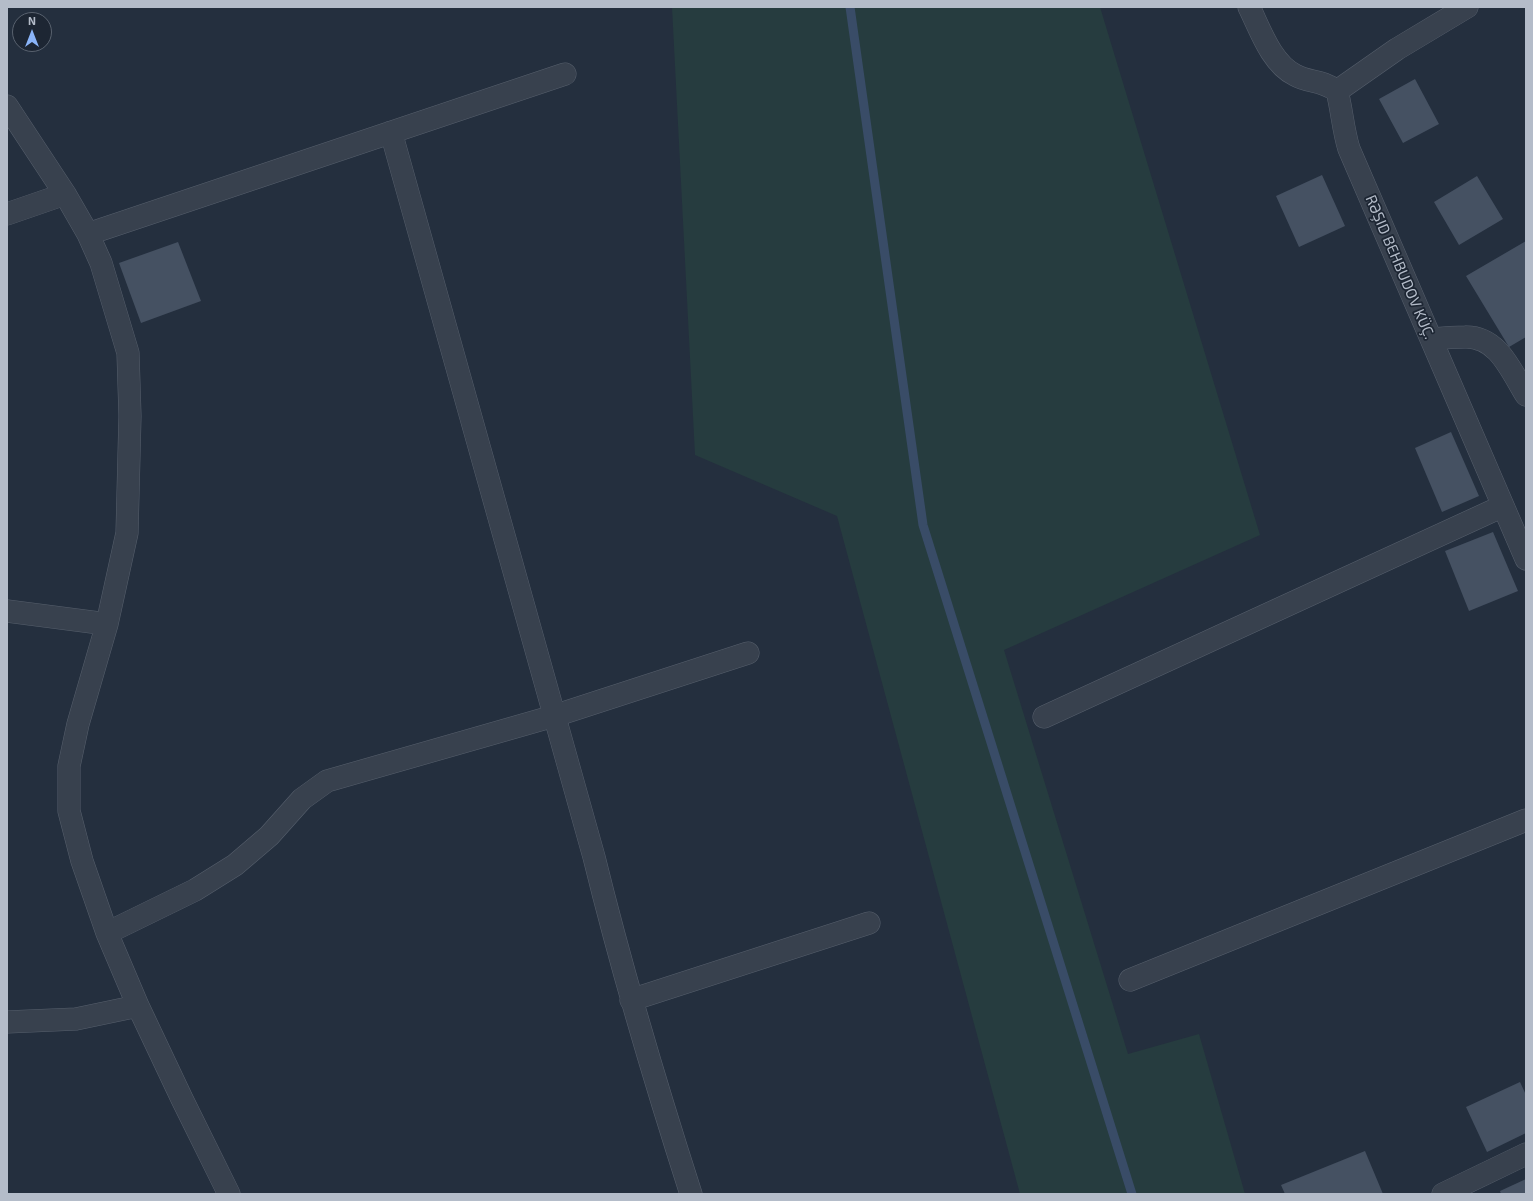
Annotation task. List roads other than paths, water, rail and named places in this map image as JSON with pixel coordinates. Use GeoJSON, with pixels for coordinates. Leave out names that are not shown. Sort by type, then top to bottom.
{"type":"FeatureCollection","features":[{"type":"Feature","properties":{"kind":"street"},"geometry":{"type":"LineString","coordinates":[[1249,7],[1267,43],[1281,64],[1295,75],[1327,83],[1338,91],[1397,49],[1467,7]]}},
{"type":"Feature","properties":{"kind":"street"},"geometry":{"type":"LineString","coordinates":[[88,234],[565,74]]}},
{"type":"Feature","properties":{"kind":"street","name":"RƏŞID BEHBUDOV KÜÇ."},"geometry":{"type":"LineString","coordinates":[[1338,91],[1348,149],[1526,559]]}},
{"type":"Feature","properties":{"kind":"street"},"geometry":{"type":"LineString","coordinates":[[7,106],[65,194],[88,234],[101,263],[128,352],[130,416],[127,533],[107,624],[78,724],[69,766],[69,811],[82,861],[107,933],[138,1006],[182,1099],[230,1194]]}},
{"type":"Feature","properties":{"kind":"street"},"geometry":{"type":"LineString","coordinates":[[391,132],[554,716],[631,1000],[651,1069],[691,1194]]}},
{"type":"Feature","properties":{"kind":"street"},"geometry":{"type":"LineString","coordinates":[[7,214],[65,194]]}},
{"type":"Feature","properties":{"kind":"street"},"geometry":{"type":"LineString","coordinates":[[1431,339],[1466,336],[1486,340],[1499,351],[1526,395]]}},
{"type":"Feature","properties":{"kind":"street"},"geometry":{"type":"LineString","coordinates":[[1044,717],[1503,506]]}},
{"type":"Feature","properties":{"kind":"street"},"geometry":{"type":"LineString","coordinates":[[7,612],[107,624]]}},
{"type":"Feature","properties":{"kind":"street"},"geometry":{"type":"LineString","coordinates":[[107,933],[195,890],[234,865],[269,836],[302,799],[328,781],[554,716],[748,653]]}},
{"type":"Feature","properties":{"kind":"street"},"geometry":{"type":"LineString","coordinates":[[1130,980],[1526,820]]}},
{"type":"Feature","properties":{"kind":"street"},"geometry":{"type":"LineString","coordinates":[[631,1000],[869,923]]}},
{"type":"Feature","properties":{"kind":"street"},"geometry":{"type":"LineString","coordinates":[[7,1022],[76,1019],[138,1006]]}},
{"type":"Feature","properties":{"kind":"street"},"geometry":{"type":"LineString","coordinates":[[1443,1194],[1526,1154]]}},
{"type":"Feature","properties":{"kind":"waterway"},"geometry":{"type":"LineString","coordinates":[[850,7],[923,525],[1132,1194]]}}]}
